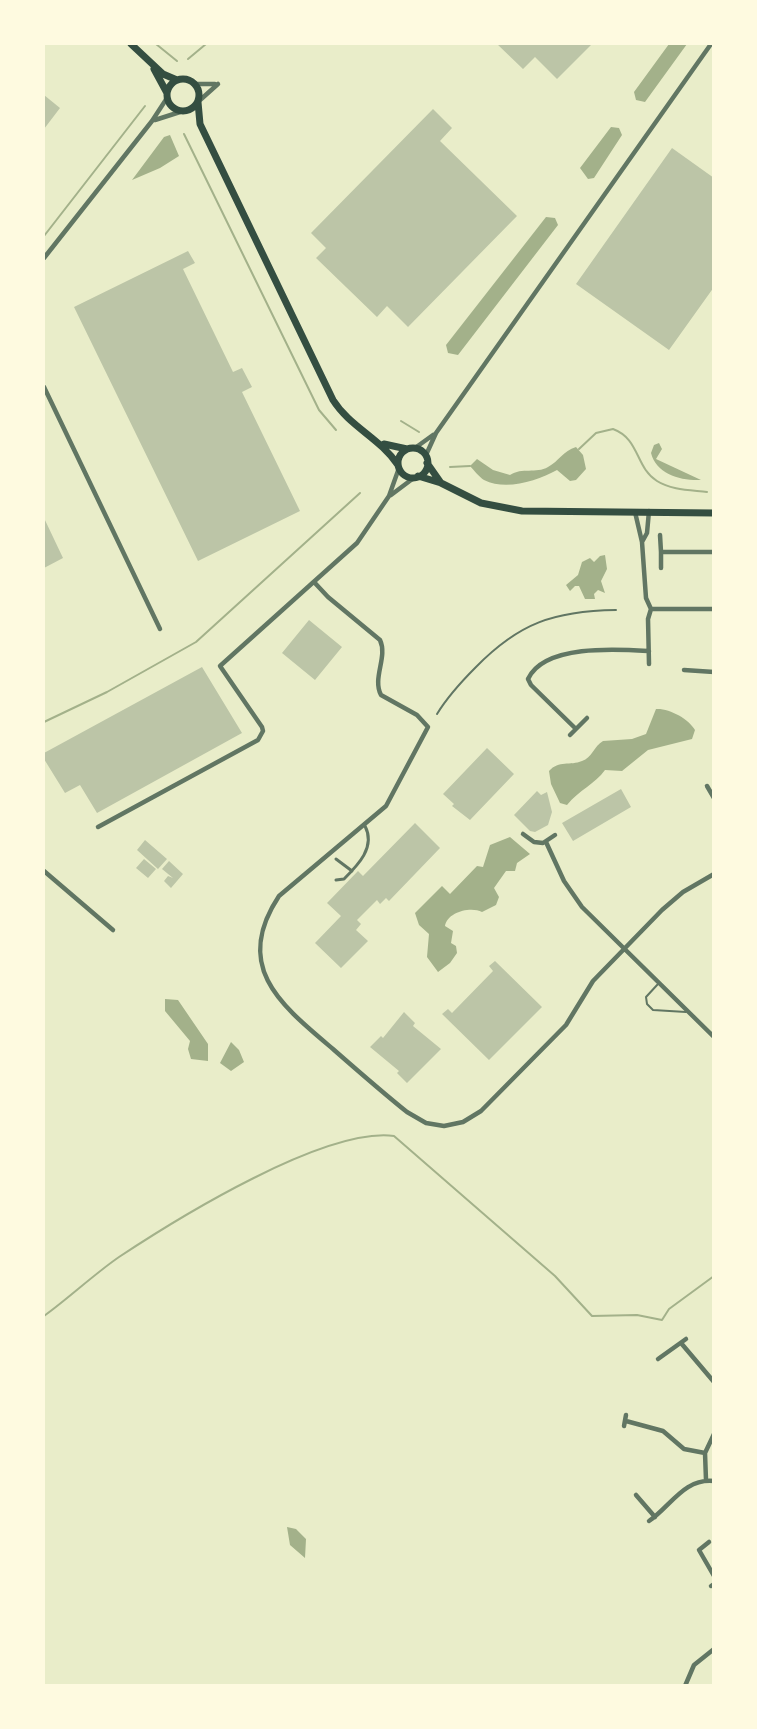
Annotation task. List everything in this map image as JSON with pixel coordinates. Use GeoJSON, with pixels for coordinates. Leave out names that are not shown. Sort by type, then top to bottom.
{"type":"FeatureCollection","features":[{"type":"Feature","properties":{"kind":"main road"},"geometry":{"type":"LineString","coordinates":[[131,44],[163,74],[195,84],[199,91],[200,124],[333,400],[351,423],[382,443],[406,476],[441,483],[481,503],[506,509],[543,512],[714,513]]}},
{"type":"Feature","properties":{"kind":"main road"},"geometry":{"type":"LineString","coordinates":[[151,65],[171,107],[200,124]]}},
{"type":"Feature","properties":{"kind":"main road"},"geometry":{"type":"LineString","coordinates":[[167,95],[170,85],[177,80]]}},
{"type":"Feature","properties":{"kind":"main road"},"geometry":{"type":"LineString","coordinates":[[182,112],[193,109],[198,101]]}},
{"type":"Feature","properties":{"kind":"main road"},"geometry":{"type":"LineString","coordinates":[[382,443],[411,448],[426,455],[428,463],[441,483]]}},
{"type":"Feature","properties":{"kind":"main road"},"geometry":{"type":"LineString","coordinates":[[399,466],[400,455],[411,448]]}},
{"type":"Feature","properties":{"kind":"main road"},"geometry":{"type":"LineString","coordinates":[[417,477],[425,471],[428,463]]}},
{"type":"Feature","properties":{"kind":"street"},"geometry":{"type":"LineString","coordinates":[[426,455],[436,433],[711,44]]}},
{"type":"Feature","properties":{"kind":"street"},"geometry":{"type":"LineString","coordinates":[[195,84],[218,84],[198,101]]}},
{"type":"Feature","properties":{"kind":"street"},"geometry":{"type":"LineString","coordinates":[[44,258],[152,121],[167,95]]}},
{"type":"Feature","properties":{"kind":"street"},"geometry":{"type":"LineString","coordinates":[[152,121],[182,112]]}},
{"type":"Feature","properties":{"kind":"street"},"geometry":{"type":"LineString","coordinates":[[44,387],[160,629]]}},
{"type":"Feature","properties":{"kind":"street"},"geometry":{"type":"LineString","coordinates":[[411,448],[436,433]]}},
{"type":"Feature","properties":{"kind":"street"},"geometry":{"type":"LineString","coordinates":[[98,826],[258,740],[263,731],[262,727],[220,666],[357,543],[390,496],[399,466]]}},
{"type":"Feature","properties":{"kind":"street"},"geometry":{"type":"LineString","coordinates":[[390,496],[417,477]]}},
{"type":"Feature","properties":{"kind":"street"},"geometry":{"type":"LineString","coordinates":[[635,511],[642,542],[646,598],[651,609],[648,619],[649,664]]}},
{"type":"Feature","properties":{"kind":"street"},"geometry":{"type":"LineString","coordinates":[[642,542],[647,533],[649,511]]}},
{"type":"Feature","properties":{"kind":"street"},"geometry":{"type":"LineString","coordinates":[[660,535],[661,568]]}},
{"type":"Feature","properties":{"kind":"street"},"geometry":{"type":"LineString","coordinates":[[661,552],[714,552]]}},
{"type":"Feature","properties":{"kind":"street"},"geometry":{"type":"LineString","coordinates":[[314,582],[328,597],[380,640],[383,650],[379,692],[424,720],[427,731],[390,800],[365,826],[285,889],[269,911],[262,939],[264,970],[272,989],[288,1011],[406,1112],[426,1123],[444,1126],[457,1124],[481,1111],[566,1025],[593,981],[624,949],[672,901],[714,874]]}},
{"type":"Feature","properties":{"kind":"street"},"geometry":{"type":"LineString","coordinates":[[651,609],[714,609]]}},
{"type":"Feature","properties":{"kind":"street"},"geometry":{"type":"LineString","coordinates":[[576,729],[531,685],[528,679],[531,674],[554,659],[579,652],[599,649],[649,651]]}},
{"type":"Feature","properties":{"kind":"street"},"geometry":{"type":"LineString","coordinates":[[684,670],[714,672]]}},
{"type":"Feature","properties":{"kind":"street"},"geometry":{"type":"LineString","coordinates":[[570,735],[587,718]]}},
{"type":"Feature","properties":{"kind":"street"},"geometry":{"type":"LineString","coordinates":[[707,786],[714,798]]}},
{"type":"Feature","properties":{"kind":"street"},"geometry":{"type":"LineString","coordinates":[[336,880],[344,879],[366,852],[368,833],[365,826]]}},
{"type":"Feature","properties":{"kind":"street"},"geometry":{"type":"LineString","coordinates":[[523,834],[534,842],[546,843],[555,835]]}},
{"type":"Feature","properties":{"kind":"street"},"geometry":{"type":"LineString","coordinates":[[546,843],[564,881],[582,907],[714,1037]]}},
{"type":"Feature","properties":{"kind":"street"},"geometry":{"type":"LineString","coordinates":[[336,859],[352,870]]}},
{"type":"Feature","properties":{"kind":"street"},"geometry":{"type":"LineString","coordinates":[[44,871],[113,930]]}},
{"type":"Feature","properties":{"kind":"street"},"geometry":{"type":"LineString","coordinates":[[658,1359],[686,1339]]}},
{"type":"Feature","properties":{"kind":"street"},"geometry":{"type":"LineString","coordinates":[[681,1343],[714,1382]]}},
{"type":"Feature","properties":{"kind":"street"},"geometry":{"type":"LineString","coordinates":[[625,1420],[663,1431],[684,1449],[705,1453]]}},
{"type":"Feature","properties":{"kind":"street"},"geometry":{"type":"LineString","coordinates":[[706,1480],[705,1453],[714,1434]]}},
{"type":"Feature","properties":{"kind":"street"},"geometry":{"type":"LineString","coordinates":[[649,1521],[683,1489],[706,1480],[714,1481]]}},
{"type":"Feature","properties":{"kind":"street"},"geometry":{"type":"LineString","coordinates":[[636,1496],[655,1516]]}},
{"type":"Feature","properties":{"kind":"street"},"geometry":{"type":"LineString","coordinates":[[709,1542],[699,1550],[714,1576]]}},
{"type":"Feature","properties":{"kind":"street"},"geometry":{"type":"LineString","coordinates":[[685,1686],[694,1665],[714,1649]]}},
{"type":"Feature","properties":{"kind":"lane"},"geometry":{"type":"LineString","coordinates":[[438,714],[453,691],[491,652],[529,625],[567,613],[616,610]]}},
{"type":"Feature","properties":{"kind":"lane"},"geometry":{"type":"LineString","coordinates":[[658,983],[646,997],[647,1004],[653,1010],[689,1012]]}},
{"type":"Feature","properties":{"kind":"shaded area"},"geometry":{"type":"Polygon","coordinates":[[[669,44],[687,44],[645,102],[636,100],[634,92],[669,44]]]}},
{"type":"Feature","properties":{"kind":"shaded area"},"geometry":{"type":"Polygon","coordinates":[[[611,127],[619,128],[622,135],[594,178],[588,179],[580,168],[611,127]]]}},
{"type":"Feature","properties":{"kind":"shaded area"},"geometry":{"type":"Polygon","coordinates":[[[170,135],[179,156],[160,168],[132,180],[164,137],[170,135]]]}},
{"type":"Feature","properties":{"kind":"shaded area"},"geometry":{"type":"Polygon","coordinates":[[[546,217],[555,218],[558,225],[458,355],[448,353],[446,345],[546,217]]]}},
{"type":"Feature","properties":{"kind":"shaded area"},"geometry":{"type":"Polygon","coordinates":[[[659,443],[662,449],[656,459],[701,480],[670,475],[658,466],[651,453],[654,445],[659,443]]]}},
{"type":"Feature","properties":{"kind":"shaded area"},"geometry":{"type":"Polygon","coordinates":[[[576,447],[583,455],[586,469],[576,480],[570,481],[557,470],[531,481],[502,485],[484,480],[470,466],[477,459],[493,470],[510,475],[519,471],[539,470],[548,467],[576,447]]]}},
{"type":"Feature","properties":{"kind":"shaded area"},"geometry":{"type":"Polygon","coordinates":[[[605,555],[607,569],[601,581],[605,593],[598,590],[594,594],[595,599],[585,599],[579,586],[575,586],[570,591],[566,585],[578,575],[582,562],[590,558],[594,562],[600,556],[605,555]]]}},
{"type":"Feature","properties":{"kind":"shaded area"},"geometry":{"type":"Polygon","coordinates":[[[656,709],[672,712],[688,722],[695,730],[692,739],[648,750],[622,771],[605,770],[567,805],[560,803],[551,784],[549,771],[561,764],[585,759],[603,741],[632,739],[646,734],[656,709]]]}},
{"type":"Feature","properties":{"kind":"shaded area"},"geometry":{"type":"Polygon","coordinates":[[[510,837],[530,854],[517,863],[515,871],[506,871],[494,888],[499,897],[496,905],[482,912],[466,910],[450,917],[445,926],[453,931],[451,943],[456,946],[457,953],[450,963],[438,972],[427,957],[429,934],[419,925],[415,913],[442,886],[450,894],[477,866],[483,867],[490,845],[510,837]]]}},
{"type":"Feature","properties":{"kind":"shaded area"},"geometry":{"type":"Polygon","coordinates":[[[165,999],[178,1000],[208,1044],[208,1061],[191,1059],[188,1049],[190,1041],[165,1011],[165,999]]]}},
{"type":"Feature","properties":{"kind":"shaded area"},"geometry":{"type":"Polygon","coordinates":[[[231,1042],[239,1050],[244,1062],[231,1071],[220,1063],[231,1042]]]}},
{"type":"Feature","properties":{"kind":"shaded area"},"geometry":{"type":"Polygon","coordinates":[[[287,1527],[296,1529],[306,1539],[305,1558],[290,1545],[287,1527]]]}},
{"type":"Feature","properties":{"kind":"building"},"geometry":{"type":"Polygon","coordinates":[[[497,44],[592,44],[557,79],[535,57],[523,69],[497,44]]]}},
{"type":"Feature","properties":{"kind":"building"},"geometry":{"type":"Polygon","coordinates":[[[44,95],[60,108],[44,129],[44,95]]]}},
{"type":"Feature","properties":{"kind":"building"},"geometry":{"type":"Polygon","coordinates":[[[433,109],[452,128],[440,141],[517,216],[408,327],[387,306],[377,317],[316,258],[326,248],[311,233],[433,109]]]}},
{"type":"Feature","properties":{"kind":"building"},"geometry":{"type":"Polygon","coordinates":[[[672,148],[714,178],[714,287],[669,350],[576,284],[672,148]]]}},
{"type":"Feature","properties":{"kind":"building"},"geometry":{"type":"Polygon","coordinates":[[[188,251],[195,263],[183,269],[233,372],[242,368],[252,387],[242,392],[300,511],[198,561],[74,307],[188,251]]]}},
{"type":"Feature","properties":{"kind":"building"},"geometry":{"type":"Polygon","coordinates":[[[44,518],[63,558],[44,568],[44,518]]]}},
{"type":"Feature","properties":{"kind":"building"},"geometry":{"type":"Polygon","coordinates":[[[309,620],[342,647],[315,680],[282,653],[309,620]]]}},
{"type":"Feature","properties":{"kind":"building"},"geometry":{"type":"Polygon","coordinates":[[[202,667],[242,733],[97,813],[80,785],[65,793],[44,759],[44,753],[202,667]]]}},
{"type":"Feature","properties":{"kind":"building"},"geometry":{"type":"Polygon","coordinates":[[[487,748],[514,774],[470,820],[452,806],[454,804],[443,794],[487,748]]]}},
{"type":"Feature","properties":{"kind":"building"},"geometry":{"type":"Polygon","coordinates":[[[621,789],[631,807],[573,841],[562,823],[621,789]]]}},
{"type":"Feature","properties":{"kind":"building"},"geometry":{"type":"Polygon","coordinates":[[[537,791],[541,795],[547,792],[552,812],[548,825],[535,832],[530,831],[514,815],[537,791]]]}},
{"type":"Feature","properties":{"kind":"building"},"geometry":{"type":"Polygon","coordinates":[[[415,823],[440,848],[389,901],[386,898],[380,904],[377,900],[357,920],[361,924],[356,930],[368,941],[341,968],[315,943],[341,916],[327,903],[358,871],[363,876],[415,823]]]}},
{"type":"Feature","properties":{"kind":"building"},"geometry":{"type":"Polygon","coordinates":[[[145,840],[167,859],[158,869],[137,850],[145,840]]]}},
{"type":"Feature","properties":{"kind":"building"},"geometry":{"type":"Polygon","coordinates":[[[144,859],[156,869],[148,878],[136,868],[144,859]]]}},
{"type":"Feature","properties":{"kind":"building"},"geometry":{"type":"Polygon","coordinates":[[[169,861],[183,874],[171,888],[164,881],[168,876],[173,878],[162,869],[169,861]]]}},
{"type":"Feature","properties":{"kind":"building"},"geometry":{"type":"Polygon","coordinates":[[[495,961],[542,1007],[489,1060],[442,1014],[448,1009],[452,1013],[493,971],[489,966],[495,961]]]}},
{"type":"Feature","properties":{"kind":"building"},"geometry":{"type":"Polygon","coordinates":[[[404,1012],[415,1023],[413,1026],[441,1049],[407,1083],[397,1073],[399,1071],[370,1047],[381,1036],[383,1038],[404,1012]]]}},
{"type":"Feature","properties":{"kind":"waterway"},"geometry":{"type":"LineString","coordinates":[[156,44],[177,61]]}},
{"type":"Feature","properties":{"kind":"waterway"},"geometry":{"type":"LineString","coordinates":[[188,59],[206,44]]}},
{"type":"Feature","properties":{"kind":"waterway"},"geometry":{"type":"LineString","coordinates":[[44,236],[145,106]]}},
{"type":"Feature","properties":{"kind":"waterway"},"geometry":{"type":"LineString","coordinates":[[184,134],[319,410],[336,430]]}},
{"type":"Feature","properties":{"kind":"waterway"},"geometry":{"type":"LineString","coordinates":[[401,421],[419,432]]}},
{"type":"Feature","properties":{"kind":"waterway"},"geometry":{"type":"LineString","coordinates":[[579,449],[596,433],[613,429],[628,439],[645,468],[657,481],[675,488],[707,492]]}},
{"type":"Feature","properties":{"kind":"waterway"},"geometry":{"type":"LineString","coordinates":[[450,467],[470,466]]}},
{"type":"Feature","properties":{"kind":"waterway"},"geometry":{"type":"LineString","coordinates":[[44,722],[107,692],[196,642],[360,493]]}},
{"type":"Feature","properties":{"kind":"waterway"},"geometry":{"type":"LineString","coordinates":[[44,1316],[119,1257],[214,1199],[292,1160],[330,1146],[365,1137],[394,1136],[555,1276],[592,1316],[637,1315],[662,1320],[669,1309],[714,1276]]}}]}
